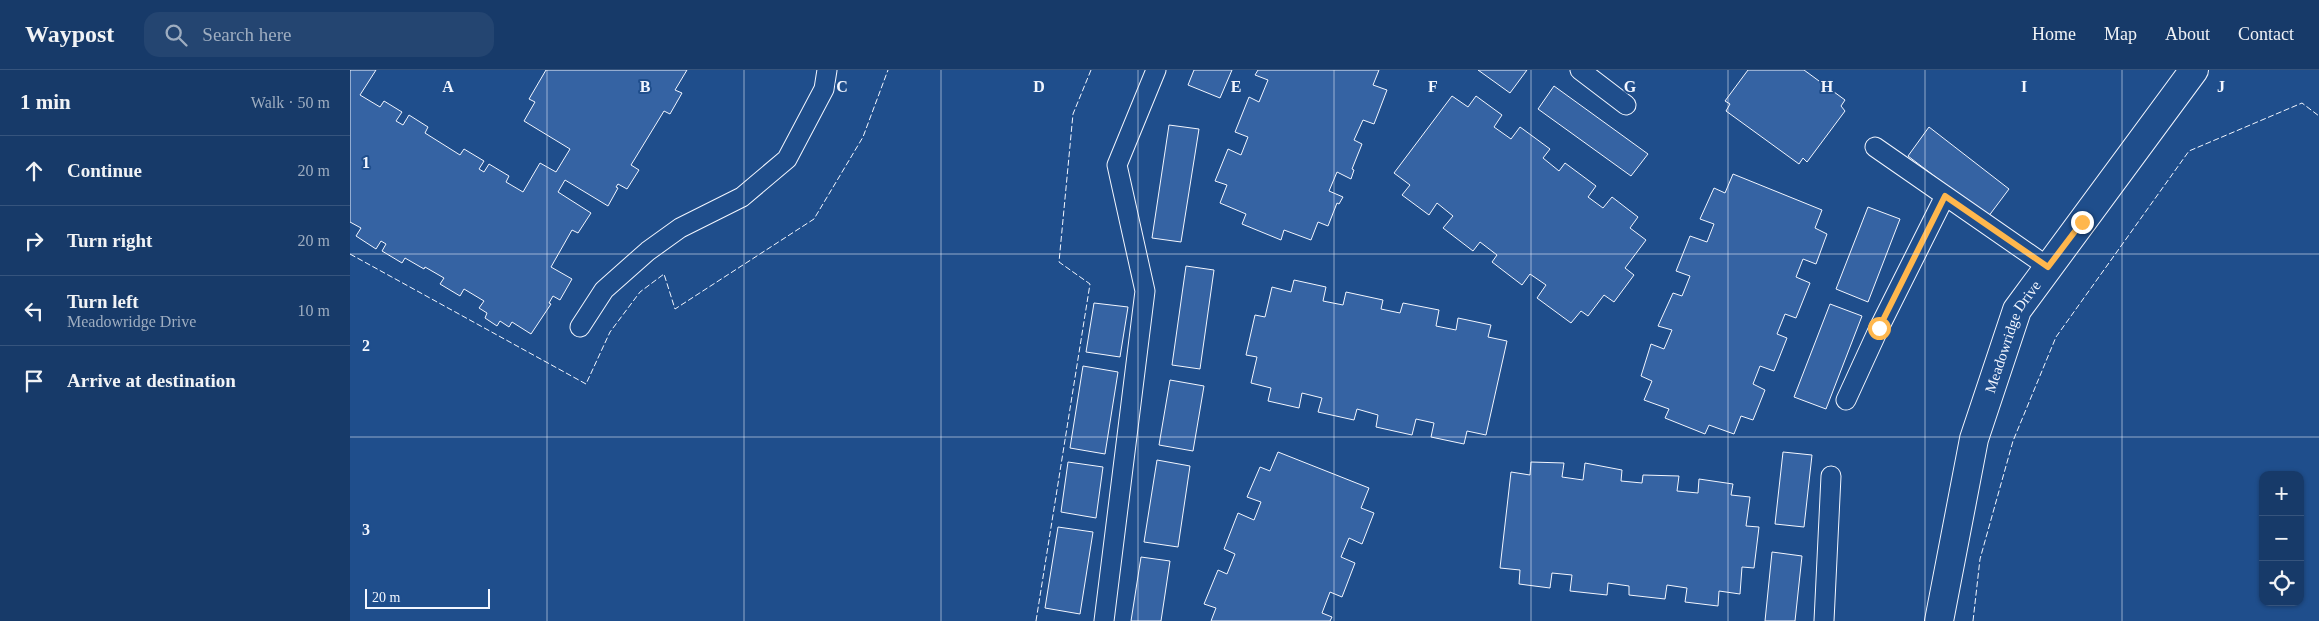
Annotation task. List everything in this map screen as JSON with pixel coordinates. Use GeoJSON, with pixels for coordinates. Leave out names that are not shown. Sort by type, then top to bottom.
{"type":"FeatureCollection","features":[{"type":"Feature","properties":{"kind":"street","name":"Meadowridge Drive"},"geometry":{"type":"LineString","coordinates":[[1939,621],[1974,438],[2017,310],[2194,70]]}},
{"type":"Feature","properties":{"kind":"lane"},"geometry":{"type":"LineString","coordinates":[[580,327],[604,290],[648,251],[680,228],[742,197],[787,159],[824,89],[827,70]]}},
{"type":"Feature","properties":{"kind":"lane"},"geometry":{"type":"LineString","coordinates":[[1104,621],[1145,291],[1117,165],[1156,70]]}},
{"type":"Feature","properties":{"kind":"lane"},"geometry":{"type":"LineString","coordinates":[[1580,70],[1626,105]]}},
{"type":"Feature","properties":{"kind":"lane"},"geometry":{"type":"LineString","coordinates":[[1875,147],[2048,267]]}},
{"type":"Feature","properties":{"kind":"lane"},"geometry":{"type":"LineString","coordinates":[[1846,400],[1879,328],[1945,196]]}},
{"type":"Feature","properties":{"kind":"lane"},"geometry":{"type":"LineString","coordinates":[[1824,621],[1831,476]]}},
{"type":"Feature","properties":{"kind":"building"},"geometry":{"type":"Polygon","coordinates":[[[350,70],[376,70],[360,95],[380,107],[384,101],[402,112],[396,121],[403,125],[409,115],[428,127],[425,133],[460,155],[464,149],[484,161],[479,169],[484,172],[489,164],[509,176],[506,182],[523,192],[540,163],[556,172],[570,149],[524,121],[535,102],[529,99],[546,70],[687,70],[675,90],[682,93],[670,114],[664,111],[631,165],[639,170],[627,189],[618,184],[616,187],[618,188],[608,206],[565,180],[558,192],[591,213],[578,233],[572,230],[551,267],[572,279],[560,300],[553,296],[549,303],[551,304],[531,334],[512,322],[509,327],[500,321],[497,326],[485,318],[487,313],[479,308],[484,301],[464,289],[460,296],[440,284],[444,278],[425,267],[424,269],[405,258],[402,263],[382,251],[386,244],[381,241],[376,249],[356,236],[361,228],[350,222],[350,70]]]}},
{"type":"Feature","properties":{"kind":"building"},"geometry":{"type":"Polygon","coordinates":[[[1194,70],[1232,70],[1220,98],[1188,85],[1194,70]]]}},
{"type":"Feature","properties":{"kind":"building"},"geometry":{"type":"Polygon","coordinates":[[[1258,70],[1379,70],[1373,85],[1387,90],[1374,124],[1363,120],[1354,140],[1362,144],[1352,169],[1354,170],[1351,179],[1337,172],[1329,191],[1343,197],[1339,204],[1337,203],[1328,226],[1318,222],[1311,240],[1284,230],[1281,240],[1242,224],[1246,214],[1220,203],[1227,185],[1215,181],[1228,149],[1241,155],[1248,137],[1235,132],[1249,97],[1259,102],[1268,80],[1255,75],[1258,70]]]}},
{"type":"Feature","properties":{"kind":"building"},"geometry":{"type":"Polygon","coordinates":[[[1478,70],[1527,70],[1510,93],[1478,70]]]}},
{"type":"Feature","properties":{"kind":"building"},"geometry":{"type":"Polygon","coordinates":[[[1748,70],[1804,70],[1845,100],[1841,106],[1845,111],[1807,162],[1803,158],[1799,164],[1726,111],[1730,104],[1725,101],[1748,70]]]}},
{"type":"Feature","properties":{"kind":"building"},"geometry":{"type":"Polygon","coordinates":[[[1554,86],[1648,154],[1631,176],[1538,109],[1554,86]]]}},
{"type":"Feature","properties":{"kind":"building"},"geometry":{"type":"Polygon","coordinates":[[[1452,96],[1468,107],[1476,96],[1502,115],[1494,127],[1511,139],[1520,127],[1550,149],[1543,158],[1559,171],[1565,163],[1596,186],[1588,197],[1603,208],[1612,197],[1638,217],[1630,228],[1646,240],[1625,268],[1634,275],[1614,302],[1604,295],[1588,316],[1581,311],[1571,323],[1537,298],[1546,285],[1530,274],[1522,285],[1492,262],[1497,255],[1480,242],[1473,251],[1443,228],[1453,216],[1437,203],[1429,215],[1402,195],[1410,185],[1394,173],[1452,96]]]}},
{"type":"Feature","properties":{"kind":"building"},"geometry":{"type":"Polygon","coordinates":[[[1169,125],[1199,129],[1181,242],[1152,238],[1169,125]]]}},
{"type":"Feature","properties":{"kind":"building"},"geometry":{"type":"Polygon","coordinates":[[[1929,127],[2009,189],[1988,217],[1908,156],[1929,127]]]}},
{"type":"Feature","properties":{"kind":"building"},"geometry":{"type":"Polygon","coordinates":[[[1733,174],[1822,210],[1815,228],[1827,234],[1816,264],[1803,259],[1796,277],[1810,283],[1796,318],[1785,314],[1777,334],[1787,338],[1774,371],[1760,366],[1753,384],[1765,390],[1753,420],[1741,416],[1734,434],[1709,425],[1705,434],[1665,418],[1669,409],[1644,400],[1652,381],[1641,376],[1651,344],[1664,349],[1672,330],[1658,326],[1673,293],[1682,296],[1690,276],[1676,271],[1690,236],[1707,242],[1714,224],[1700,219],[1714,188],[1725,193],[1733,174]]]}},
{"type":"Feature","properties":{"kind":"building"},"geometry":{"type":"Polygon","coordinates":[[[1868,207],[1900,219],[1868,302],[1836,289],[1868,207]]]}},
{"type":"Feature","properties":{"kind":"building"},"geometry":{"type":"Polygon","coordinates":[[[1186,266],[1214,270],[1200,369],[1172,365],[1186,266]]]}},
{"type":"Feature","properties":{"kind":"building"},"geometry":{"type":"Polygon","coordinates":[[[1294,280],[1326,287],[1323,301],[1343,305],[1346,292],[1383,300],[1381,309],[1400,313],[1403,303],[1439,310],[1436,326],[1456,330],[1458,318],[1491,325],[1488,337],[1507,341],[1486,435],[1467,431],[1464,444],[1431,437],[1434,423],[1416,419],[1412,435],[1376,427],[1378,415],[1357,409],[1354,420],[1318,412],[1322,398],[1302,393],[1299,408],[1268,401],[1271,388],[1251,383],[1257,357],[1246,355],[1255,315],[1265,317],[1272,287],[1291,292],[1294,280]]]}},
{"type":"Feature","properties":{"kind":"building"},"geometry":{"type":"Polygon","coordinates":[[[1094,303],[1128,307],[1120,357],[1086,352],[1094,303]]]}},
{"type":"Feature","properties":{"kind":"building"},"geometry":{"type":"Polygon","coordinates":[[[1830,304],[1862,316],[1826,409],[1794,397],[1830,304]]]}},
{"type":"Feature","properties":{"kind":"building"},"geometry":{"type":"Polygon","coordinates":[[[1083,366],[1118,372],[1105,454],[1070,448],[1083,366]]]}},
{"type":"Feature","properties":{"kind":"building"},"geometry":{"type":"Polygon","coordinates":[[[1170,380],[1204,386],[1193,451],[1159,445],[1170,380]]]}},
{"type":"Feature","properties":{"kind":"building"},"geometry":{"type":"Polygon","coordinates":[[[1278,452],[1369,488],[1361,508],[1374,513],[1362,544],[1349,538],[1341,557],[1355,563],[1342,597],[1330,592],[1322,613],[1332,617],[1330,621],[1211,621],[1216,608],[1204,604],[1218,570],[1227,574],[1235,554],[1224,549],[1238,513],[1254,520],[1261,502],[1247,497],[1260,467],[1270,471],[1278,452]]]}},
{"type":"Feature","properties":{"kind":"building"},"geometry":{"type":"Polygon","coordinates":[[[1783,452],[1812,455],[1804,527],[1775,524],[1783,452]]]}},
{"type":"Feature","properties":{"kind":"building"},"geometry":{"type":"Polygon","coordinates":[[[1157,460],[1190,466],[1178,547],[1144,542],[1157,460]]]}},
{"type":"Feature","properties":{"kind":"building"},"geometry":{"type":"Polygon","coordinates":[[[1068,462],[1103,467],[1096,518],[1061,512],[1068,462]]]}},
{"type":"Feature","properties":{"kind":"building"},"geometry":{"type":"Polygon","coordinates":[[[1531,462],[1564,463],[1562,477],[1583,480],[1585,463],[1622,470],[1621,481],[1642,483],[1643,475],[1679,476],[1677,491],[1698,493],[1699,479],[1733,484],[1731,495],[1750,497],[1746,526],[1759,527],[1754,568],[1742,567],[1740,594],[1719,591],[1718,606],[1685,602],[1687,588],[1667,585],[1665,599],[1629,595],[1629,586],[1608,583],[1607,595],[1570,591],[1572,575],[1552,573],[1550,588],[1519,584],[1520,570],[1500,568],[1511,472],[1530,475],[1531,462]]]}},
{"type":"Feature","properties":{"kind":"building"},"geometry":{"type":"Polygon","coordinates":[[[1058,527],[1093,532],[1080,614],[1045,608],[1058,527]]]}},
{"type":"Feature","properties":{"kind":"building"},"geometry":{"type":"Polygon","coordinates":[[[1772,552],[1802,556],[1795,621],[1765,621],[1772,552]]]}},
{"type":"Feature","properties":{"kind":"building"},"geometry":{"type":"Polygon","coordinates":[[[1141,557],[1170,561],[1161,621],[1131,621],[1141,557]]]}},
{"type":"Feature","properties":{"kind":"fence"},"geometry":{"type":"LineString","coordinates":[[350,254],[586,384],[610,332],[640,292],[664,274],[675,309],[814,219],[863,137],[888,70]]}},
{"type":"Feature","properties":{"kind":"fence"},"geometry":{"type":"LineString","coordinates":[[1036,621],[1090,284],[1059,262],[1073,114],[1091,70]]}},
{"type":"Feature","properties":{"kind":"fence"},"geometry":{"type":"LineString","coordinates":[[1973,621],[1980,559],[2013,441],[2056,337],[2189,151],[2302,103],[2319,116]]}},
{"type":"Feature","properties":{"kind":"route"},"geometry":{"type":"LineString","coordinates":[[1879,328],[1945,196],[2048,267],[2082,222]]}}]}
